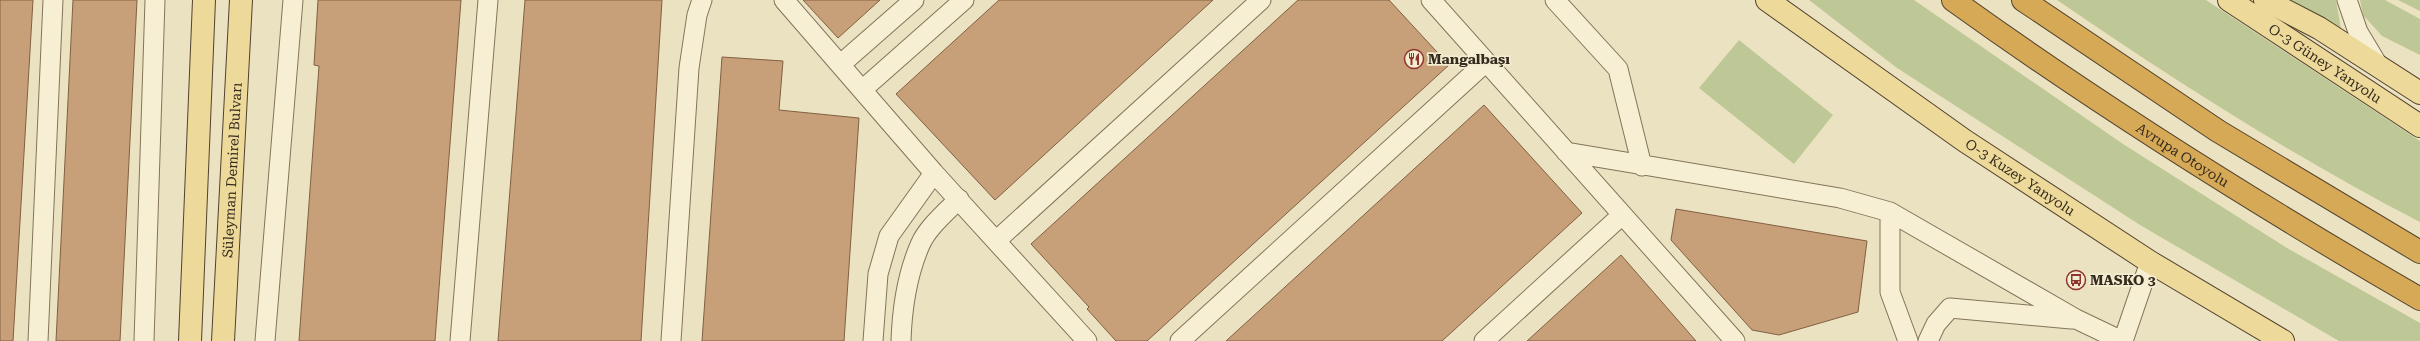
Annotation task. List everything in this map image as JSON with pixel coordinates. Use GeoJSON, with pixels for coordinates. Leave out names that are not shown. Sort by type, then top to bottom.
{"type":"FeatureCollection","features":[{"type":"Feature","properties":{"kind":"highway","name":"Avrupa Otoyolu"},"geometry":{"type":"LineString","coordinates":[[1953,0],[2103,104],[2208,172],[2299,229],[2420,299]]}},
{"type":"Feature","properties":{"kind":"highway"},"geometry":{"type":"LineString","coordinates":[[2023,0],[2218,131],[2420,252]]}},
{"type":"Feature","properties":{"kind":"main road"},"geometry":{"type":"LineString","coordinates":[[190,341],[204,0]]}},
{"type":"Feature","properties":{"kind":"main road","name":"Süleyman Demirel Bulvarı"},"geometry":{"type":"LineString","coordinates":[[224,341],[241,0]]}},
{"type":"Feature","properties":{"kind":"main road","name":"O-3 Kuzey Yanyolu"},"geometry":{"type":"LineString","coordinates":[[1767,0],[1965,141],[2150,262],[2283,341]]}},
{"type":"Feature","properties":{"kind":"main road","name":"O-3 Güney Yanyolu"},"geometry":{"type":"LineString","coordinates":[[2229,0],[2420,126]]}},
{"type":"Feature","properties":{"kind":"main road"},"geometry":{"type":"LineString","coordinates":[[2265,0],[2319,28],[2420,93]]}},
{"type":"Feature","properties":{"kind":"main road"},"geometry":{"type":"LineString","coordinates":[[2380,68],[2420,80]]}},
{"type":"Feature","properties":{"kind":"main road"},"geometry":{"type":"LineString","coordinates":[[2150,262],[2254,341]]}},
{"type":"Feature","properties":{"kind":"street"},"geometry":{"type":"LineString","coordinates":[[38,341],[53,0]]}},
{"type":"Feature","properties":{"kind":"street"},"geometry":{"type":"LineString","coordinates":[[144,341],[155,0]]}},
{"type":"Feature","properties":{"kind":"street"},"geometry":{"type":"LineString","coordinates":[[264,341],[292,0]]}},
{"type":"Feature","properties":{"kind":"street"},"geometry":{"type":"LineString","coordinates":[[460,341],[488,0]]}},
{"type":"Feature","properties":{"kind":"street"},"geometry":{"type":"LineString","coordinates":[[671,341],[689,68],[697,15],[702,0]]}},
{"type":"Feature","properties":{"kind":"street"},"geometry":{"type":"LineString","coordinates":[[784,0],[842,64],[862,90],[934,173],[997,240],[1087,341]]}},
{"type":"Feature","properties":{"kind":"street"},"geometry":{"type":"LineString","coordinates":[[842,64],[914,0]]}},
{"type":"Feature","properties":{"kind":"street"},"geometry":{"type":"LineString","coordinates":[[862,90],[964,0]]}},
{"type":"Feature","properties":{"kind":"street"},"geometry":{"type":"LineString","coordinates":[[997,240],[1261,0]]}},
{"type":"Feature","properties":{"kind":"street"},"geometry":{"type":"LineString","coordinates":[[1431,0],[1735,341]]}},
{"type":"Feature","properties":{"kind":"street"},"geometry":{"type":"LineString","coordinates":[[1556,0],[1618,69],[1642,166]]}},
{"type":"Feature","properties":{"kind":"street"},"geometry":{"type":"LineString","coordinates":[[2347,0],[2358,32],[2380,68]]}},
{"type":"Feature","properties":{"kind":"street"},"geometry":{"type":"LineString","coordinates":[[1180,341],[1486,62]]}},
{"type":"Feature","properties":{"kind":"street"},"geometry":{"type":"LineString","coordinates":[[1566,152],[1642,166],[1840,198],[1890,212],[2076,319],[2122,341],[2150,262]]}},
{"type":"Feature","properties":{"kind":"street"},"geometry":{"type":"LineString","coordinates":[[873,341],[878,274],[889,236],[934,173]]}},
{"type":"Feature","properties":{"kind":"street"},"geometry":{"type":"LineString","coordinates":[[901,341],[902,308],[920,244],[941,217],[959,199]]}},
{"type":"Feature","properties":{"kind":"street"},"geometry":{"type":"LineString","coordinates":[[1890,212],[1890,292],[1908,341]]}},
{"type":"Feature","properties":{"kind":"street"},"geometry":{"type":"LineString","coordinates":[[1484,341],[1622,215]]}},
{"type":"Feature","properties":{"kind":"street"},"geometry":{"type":"LineString","coordinates":[[1928,341],[1936,324],[1950,308],[2076,319]]}},
{"type":"Feature","properties":{"kind":"green space"},"geometry":{"type":"Polygon","coordinates":[[[1809,0],[1914,0],[2123,144],[2287,248],[2420,323],[2420,341],[2339,341],[2140,225],[1897,68],[1809,0]]]}},
{"type":"Feature","properties":{"kind":"green space"},"geometry":{"type":"Polygon","coordinates":[[[2057,0],[2206,0],[2420,141],[2420,222],[2327,171],[2235,117],[2057,0]]]}},
{"type":"Feature","properties":{"kind":"green space"},"geometry":{"type":"Polygon","coordinates":[[[2286,0],[2336,0],[2341,29],[2286,0]]]}},
{"type":"Feature","properties":{"kind":"green space"},"geometry":{"type":"Polygon","coordinates":[[[2360,0],[2385,0],[2420,19],[2420,55],[2382,36],[2363,15],[2360,0]]]}},
{"type":"Feature","properties":{"kind":"green space"},"geometry":{"type":"Polygon","coordinates":[[[2398,0],[2420,0],[2420,11],[2398,0]]]}},
{"type":"Feature","properties":{"kind":"green space"},"geometry":{"type":"Polygon","coordinates":[[[1739,40],[1833,115],[1794,164],[1699,88],[1739,40]]]}},
{"type":"Feature","properties":{"kind":"building"},"geometry":{"type":"Polygon","coordinates":[[[0,0],[33,0],[13,341],[0,341],[0,0]]]}},
{"type":"Feature","properties":{"kind":"building"},"geometry":{"type":"Polygon","coordinates":[[[73,0],[137,0],[120,341],[56,341],[73,0]]]}},
{"type":"Feature","properties":{"kind":"building"},"geometry":{"type":"Polygon","coordinates":[[[318,0],[461,0],[435,341],[299,341],[319,66],[314,65],[318,0]]]}},
{"type":"Feature","properties":{"kind":"building"},"geometry":{"type":"Polygon","coordinates":[[[525,0],[662,0],[641,341],[498,341],[525,0]]]}},
{"type":"Feature","properties":{"kind":"building"},"geometry":{"type":"Polygon","coordinates":[[[803,0],[880,0],[838,38],[803,0]]]}},
{"type":"Feature","properties":{"kind":"building"},"geometry":{"type":"Polygon","coordinates":[[[999,0],[1213,0],[995,200],[896,94],[999,0]]]}},
{"type":"Feature","properties":{"kind":"building"},"geometry":{"type":"Polygon","coordinates":[[[1298,0],[1389,0],[1449,65],[1147,341],[1116,341],[1087,309],[1089,307],[1031,244],[1298,0]]]}},
{"type":"Feature","properties":{"kind":"building"},"geometry":{"type":"Polygon","coordinates":[[[722,57],[783,61],[779,110],[859,118],[844,341],[702,341],[722,57]]]}},
{"type":"Feature","properties":{"kind":"building"},"geometry":{"type":"Polygon","coordinates":[[[1484,105],[1582,213],[1442,341],[1226,341],[1484,105]]]}},
{"type":"Feature","properties":{"kind":"building"},"geometry":{"type":"Polygon","coordinates":[[[1676,209],[1867,241],[1858,312],[1779,335],[1752,330],[1671,240],[1676,209]]]}},
{"type":"Feature","properties":{"kind":"building"},"geometry":{"type":"Polygon","coordinates":[[[1621,255],[1696,341],[1527,341],[1621,255]]]}},
{"type":"Feature","properties":{"kind":"place","name":"Mangalbaşı"},"geometry":{"type":"Point","coordinates":[1414,59]}},
{"type":"Feature","properties":{"kind":"place","name":"MASKO 3"},"geometry":{"type":"Point","coordinates":[2076,280]}}]}
